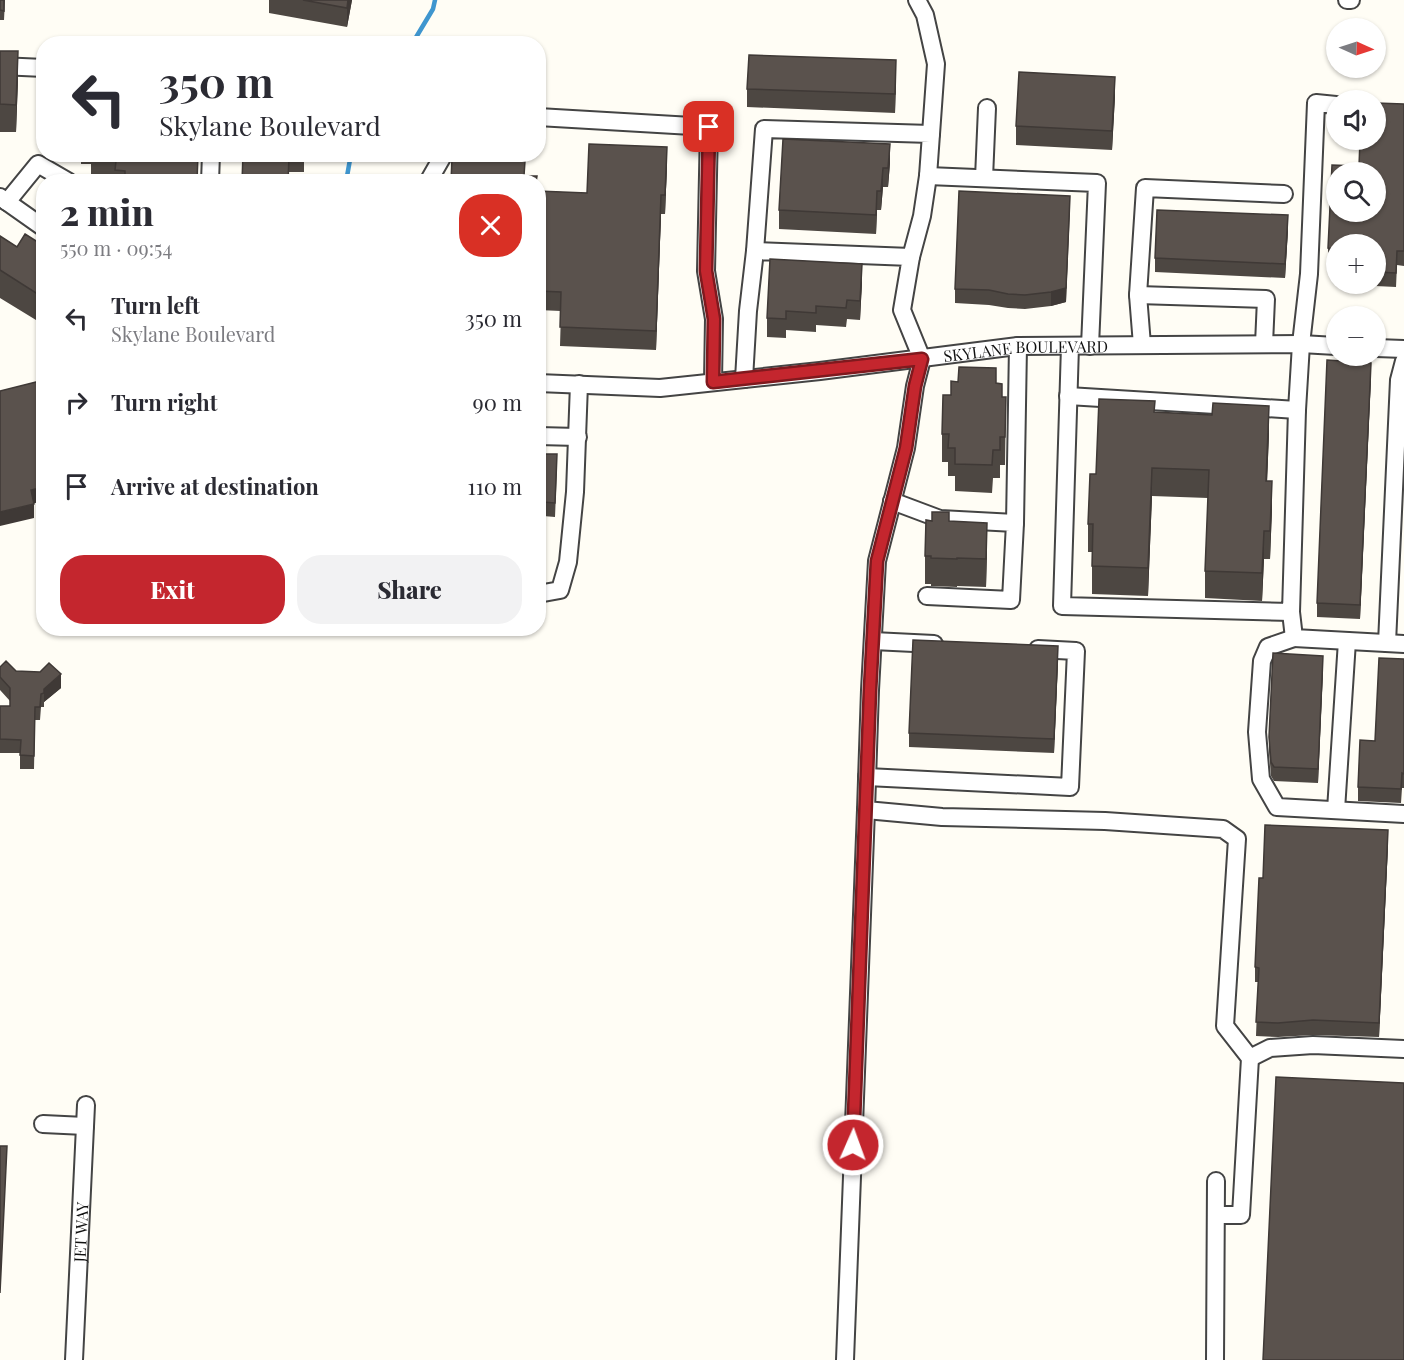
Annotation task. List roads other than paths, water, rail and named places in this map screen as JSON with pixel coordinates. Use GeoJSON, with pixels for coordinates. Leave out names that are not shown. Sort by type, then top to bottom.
{"type":"FeatureCollection","features":[{"type":"Feature","properties":{"kind":"street"},"geometry":{"type":"LineString","coordinates":[[845,1360],[877,561],[906,448],[915,386],[922,359],[902,310],[910,257],[922,216],[928,176],[936,64],[925,15],[916,0]]}},
{"type":"Feature","properties":{"kind":"street"},"geometry":{"type":"LineString","coordinates":[[0,66],[36,68]]}},
{"type":"Feature","properties":{"kind":"street"},"geometry":{"type":"LineString","coordinates":[[1294,638],[1291,612],[1297,410],[1301,344],[1309,274],[1316,104],[1326,104]]}},
{"type":"Feature","properties":{"kind":"street"},"geometry":{"type":"LineString","coordinates":[[984,178],[987,108]]}},
{"type":"Feature","properties":{"kind":"street"},"geometry":{"type":"LineString","coordinates":[[546,117],[709,127],[706,271],[714,319],[713,382]]}},
{"type":"Feature","properties":{"kind":"street"},"geometry":{"type":"LineString","coordinates":[[744,379],[764,129],[931,134]]}},
{"type":"Feature","properties":{"kind":"street"},"geometry":{"type":"LineString","coordinates":[[36,222],[4,200],[38,164],[55,174]]}},
{"type":"Feature","properties":{"kind":"street"},"geometry":{"type":"LineString","coordinates":[[928,176],[1097,183],[1090,346]]}},
{"type":"Feature","properties":{"kind":"street"},"geometry":{"type":"LineString","coordinates":[[1142,345],[1138,296],[1145,188],[1284,195]]}},
{"type":"Feature","properties":{"kind":"street"},"geometry":{"type":"LineString","coordinates":[[755,251],[910,257]]}},
{"type":"Feature","properties":{"kind":"street"},"geometry":{"type":"LineString","coordinates":[[1138,296],[1266,299],[1264,344]]}},
{"type":"Feature","properties":{"kind":"street","name":"SKYLANE BOULEVARD"},"geometry":{"type":"LineString","coordinates":[[546,383],[660,388],[1018,346],[1326,345]]}},
{"type":"Feature","properties":{"kind":"street"},"geometry":{"type":"LineString","coordinates":[[927,596],[1011,600],[1015,523],[1018,346]]}},
{"type":"Feature","properties":{"kind":"street"},"geometry":{"type":"LineString","coordinates":[[1070,346],[1062,606],[1291,612]]}},
{"type":"Feature","properties":{"kind":"street"},"geometry":{"type":"LineString","coordinates":[[1386,348],[1404,349]]}},
{"type":"Feature","properties":{"kind":"street"},"geometry":{"type":"LineString","coordinates":[[1387,643],[1399,494],[1398,380],[1404,361]]}},
{"type":"Feature","properties":{"kind":"street"},"geometry":{"type":"LineString","coordinates":[[546,593],[560,590],[568,562],[575,492],[579,384]]}},
{"type":"Feature","properties":{"kind":"street"},"geometry":{"type":"LineString","coordinates":[[1068,396],[1297,410]]}},
{"type":"Feature","properties":{"kind":"street"},"geometry":{"type":"LineString","coordinates":[[546,436],[578,437]]}},
{"type":"Feature","properties":{"kind":"street"},"geometry":{"type":"LineString","coordinates":[[892,501],[940,519],[1015,523]]}},
{"type":"Feature","properties":{"kind":"street"},"geometry":{"type":"LineString","coordinates":[[1404,644],[1294,638],[1268,647],[1262,661],[1257,732],[1261,779],[1277,807],[1404,814]]}},
{"type":"Feature","properties":{"kind":"street"},"geometry":{"type":"LineString","coordinates":[[873,641],[945,645]]}},
{"type":"Feature","properties":{"kind":"street"},"geometry":{"type":"LineString","coordinates":[[1336,810],[1347,641]]}},
{"type":"Feature","properties":{"kind":"street"},"geometry":{"type":"LineString","coordinates":[[867,777],[1070,787],[1076,651],[1028,649]]}},
{"type":"Feature","properties":{"kind":"street"},"geometry":{"type":"LineString","coordinates":[[866,810],[942,817],[1105,821],[1223,829],[1237,839],[1225,1026],[1250,1058],[1241,1215],[1216,1215]]}},
{"type":"Feature","properties":{"kind":"street"},"geometry":{"type":"LineString","coordinates":[[1250,1058],[1270,1048],[1313,1045],[1404,1049]]}},
{"type":"Feature","properties":{"kind":"street","name":"JET WAY"},"geometry":{"type":"LineString","coordinates":[[74,1360],[86,1105]]}},
{"type":"Feature","properties":{"kind":"street"},"geometry":{"type":"LineString","coordinates":[[43,1124],[85,1126]]}},
{"type":"Feature","properties":{"kind":"street"},"geometry":{"type":"LineString","coordinates":[[1215,1360],[1216,1181]]}},
{"type":"Feature","properties":{"kind":"waterway"},"geometry":{"type":"LineString","coordinates":[[417,36],[433,9],[435,0]]}},
{"type":"Feature","properties":{"kind":"waterway"},"geometry":{"type":"LineString","coordinates":[[347,174],[350,162]]}}]}
